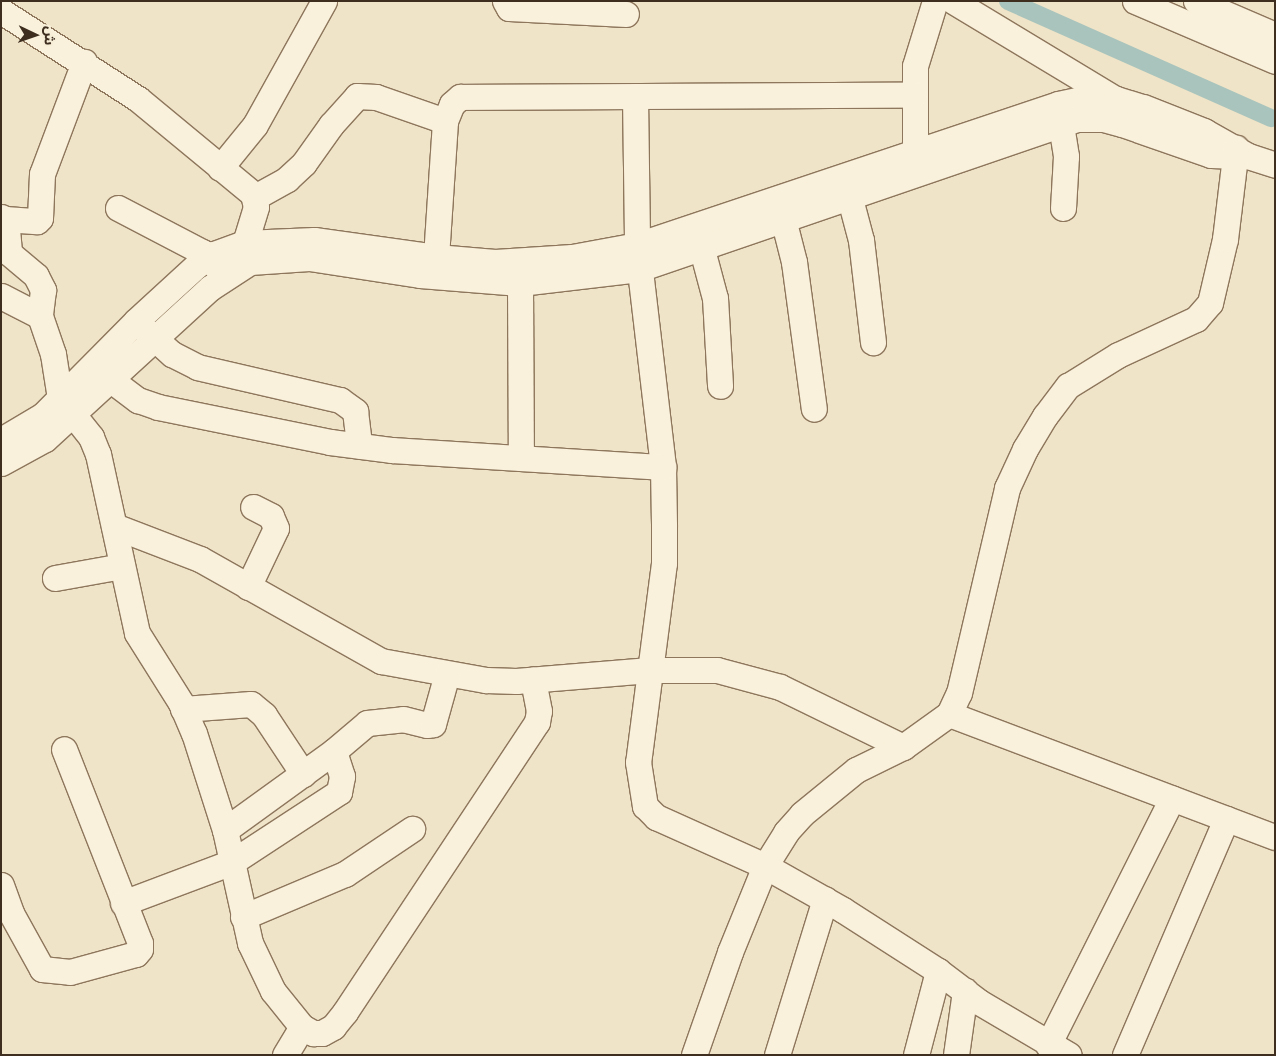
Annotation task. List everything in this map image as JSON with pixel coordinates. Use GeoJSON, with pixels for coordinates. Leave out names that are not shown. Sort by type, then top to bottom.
{"type":"FeatureCollection","features":[{"type":"Feature","properties":{"kind":"street"},"geometry":{"type":"LineString","coordinates":[[220,168],[255,125],[324,1]]}},
{"type":"Feature","properties":{"kind":"street"},"geometry":{"type":"LineString","coordinates":[[505,1],[509,8],[626,14]]}},
{"type":"Feature","properties":{"kind":"street"},"geometry":{"type":"LineString","coordinates":[[915,151],[914,95],[918,50],[935,1]]}},
{"type":"Feature","properties":{"kind":"street"},"geometry":{"type":"LineString","coordinates":[[953,1],[1116,99],[1204,132],[1256,157]]}},
{"type":"Feature","properties":{"kind":"street"},"geometry":{"type":"LineString","coordinates":[[1135,1],[1275,60]]}},
{"type":"Feature","properties":{"kind":"street"},"geometry":{"type":"LineString","coordinates":[[1196,1],[1275,35]]}},
{"type":"Feature","properties":{"kind":"street"},"geometry":{"type":"LineString","coordinates":[[1,11],[84,62],[153,111],[255,197],[256,207],[235,263],[111,380],[66,407],[43,416],[1,440]]}},
{"type":"Feature","properties":{"kind":"street"},"geometry":{"type":"LineString","coordinates":[[84,62],[42,174],[40,218],[37,221],[3,218],[9,253],[36,276],[43,290],[40,316],[53,354],[66,407],[91,438],[98,454],[137,633],[184,709],[226,830],[247,934],[269,984],[302,1028],[313,1034],[322,1033],[333,1027],[350,1004],[537,722],[539,711],[533,680]]}},
{"type":"Feature","properties":{"kind":"street"},"geometry":{"type":"LineString","coordinates":[[436,257],[446,121],[452,104],[460,97],[476,95],[914,95]]}},
{"type":"Feature","properties":{"kind":"street"},"geometry":{"type":"LineString","coordinates":[[255,197],[287,179],[304,163],[331,125],[357,96],[376,97],[446,121]]}},
{"type":"Feature","properties":{"kind":"street"},"geometry":{"type":"LineString","coordinates":[[635,96],[638,257],[663,467],[664,563],[638,762],[645,806],[656,817],[765,866],[825,899],[1059,1050],[1172,798]]}},
{"type":"Feature","properties":{"kind":"street"},"geometry":{"type":"LineString","coordinates":[[118,208],[210,256],[235,263],[309,258],[420,275],[520,283],[638,257],[1060,113],[1087,98],[1116,99]]}},
{"type":"Feature","properties":{"kind":"street"},"geometry":{"type":"LineString","coordinates":[[1060,113],[1066,156],[1063,208]]}},
{"type":"Feature","properties":{"kind":"street"},"geometry":{"type":"LineString","coordinates":[[847,186],[915,151],[1060,113],[1103,119],[1211,155],[1256,157]]}},
{"type":"Feature","properties":{"kind":"street"},"geometry":{"type":"LineString","coordinates":[[694,1055],[765,866],[802,814],[856,770],[903,747],[949,714],[959,693],[996,528],[1008,488],[1025,449],[1068,386],[1118,355],[1203,313],[1210,303],[1223,248],[1256,157]]}},
{"type":"Feature","properties":{"kind":"street"},"geometry":{"type":"LineString","coordinates":[[847,186],[861,240],[873,342]]}},
{"type":"Feature","properties":{"kind":"street"},"geometry":{"type":"LineString","coordinates":[[781,208],[796,270],[814,409]]}},
{"type":"Feature","properties":{"kind":"street"},"geometry":{"type":"LineString","coordinates":[[699,236],[715,298],[720,386]]}},
{"type":"Feature","properties":{"kind":"street"},"geometry":{"type":"LineString","coordinates":[[210,256],[235,263],[314,240],[436,257],[536,261],[638,257]]}},
{"type":"Feature","properties":{"kind":"street"},"geometry":{"type":"LineString","coordinates":[[1,463],[45,439],[66,407],[136,321],[210,256]]}},
{"type":"Feature","properties":{"kind":"street"},"geometry":{"type":"LineString","coordinates":[[520,283],[521,458]]}},
{"type":"Feature","properties":{"kind":"street"},"geometry":{"type":"LineString","coordinates":[[1,296],[40,316]]}},
{"type":"Feature","properties":{"kind":"street"},"geometry":{"type":"LineString","coordinates":[[136,321],[172,354],[197,367],[340,400],[355,411],[359,446]]}},
{"type":"Feature","properties":{"kind":"street"},"geometry":{"type":"LineString","coordinates":[[111,380],[138,400],[158,406],[268,431],[359,446],[663,467]]}},
{"type":"Feature","properties":{"kind":"street"},"geometry":{"type":"LineString","coordinates":[[248,587],[276,528],[271,516],[253,507]]}},
{"type":"Feature","properties":{"kind":"street"},"geometry":{"type":"LineString","coordinates":[[114,526],[193,555],[368,655],[396,665],[486,680],[533,680],[650,670],[717,670],[748,677],[780,688],[903,747]]}},
{"type":"Feature","properties":{"kind":"street"},"geometry":{"type":"LineString","coordinates":[[55,578],[122,566]]}},
{"type":"Feature","properties":{"kind":"street"},"geometry":{"type":"LineString","coordinates":[[226,830],[334,751],[367,722],[403,719],[427,725],[433,724],[447,674]]}},
{"type":"Feature","properties":{"kind":"street"},"geometry":{"type":"LineString","coordinates":[[184,709],[251,704],[264,715],[303,774]]}},
{"type":"Feature","properties":{"kind":"street"},"geometry":{"type":"LineString","coordinates":[[949,714],[1275,837]]}},
{"type":"Feature","properties":{"kind":"street"},"geometry":{"type":"LineString","coordinates":[[1,885],[33,955],[42,969],[52,972],[70,972],[136,954],[140,943],[64,749]]}},
{"type":"Feature","properties":{"kind":"street"},"geometry":{"type":"LineString","coordinates":[[123,903],[232,862],[339,792],[342,776],[334,751]]}},
{"type":"Feature","properties":{"kind":"street"},"geometry":{"type":"LineString","coordinates":[[1125,1055],[1226,819]]}},
{"type":"Feature","properties":{"kind":"street"},"geometry":{"type":"LineString","coordinates":[[243,917],[345,874],[412,829]]}},
{"type":"Feature","properties":{"kind":"street"},"geometry":{"type":"LineString","coordinates":[[778,1055],[825,899]]}},
{"type":"Feature","properties":{"kind":"street"},"geometry":{"type":"LineString","coordinates":[[916,1055],[938,971]]}},
{"type":"Feature","properties":{"kind":"street"},"geometry":{"type":"LineString","coordinates":[[956,1055],[965,991]]}},
{"type":"Feature","properties":{"kind":"street"},"geometry":{"type":"LineString","coordinates":[[285,1055],[302,1028]]}},
{"type":"Feature","properties":{"kind":"waterway"},"geometry":{"type":"LineString","coordinates":[[1008,1],[1271,118]]}}]}
